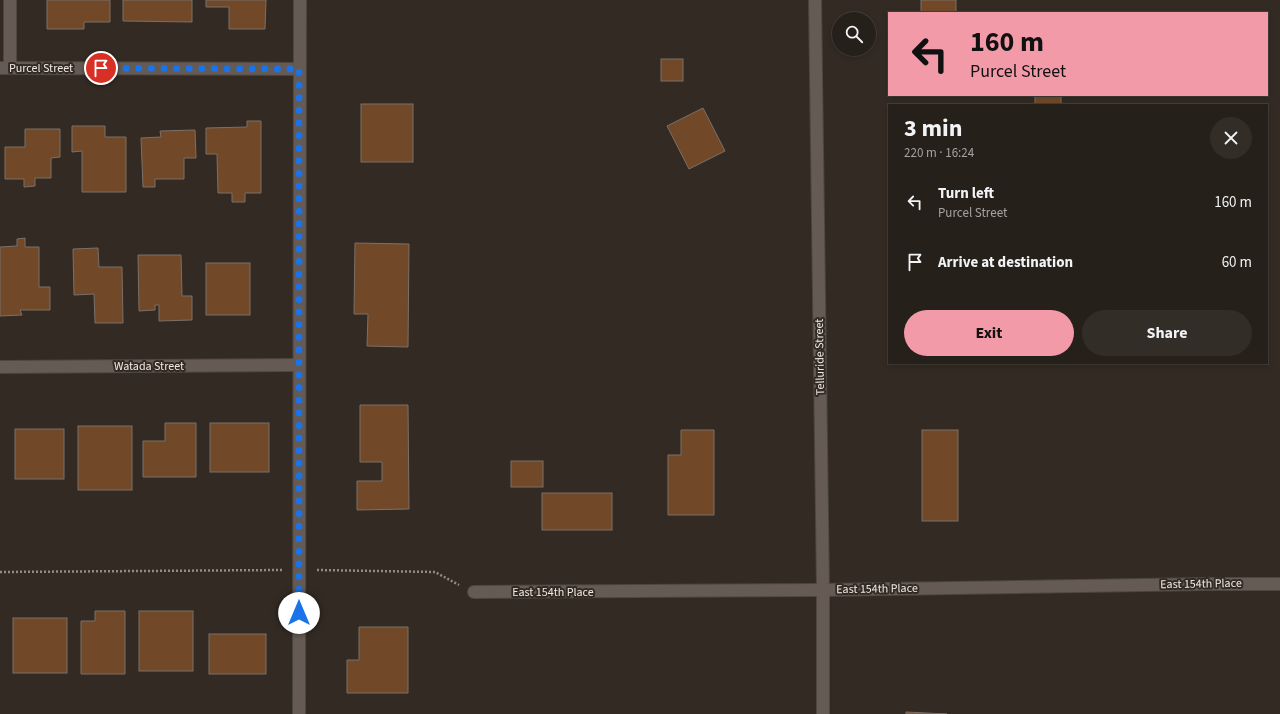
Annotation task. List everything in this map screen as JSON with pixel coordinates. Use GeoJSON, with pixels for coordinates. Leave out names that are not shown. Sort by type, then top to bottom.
{"type":"FeatureCollection","features":[{"type":"Feature","properties":{"kind":"street"},"geometry":{"type":"LineString","coordinates":[[5,68],[10,0]]}},
{"type":"Feature","properties":{"kind":"street"},"geometry":{"type":"LineString","coordinates":[[299,714],[300,0]]}},
{"type":"Feature","properties":{"kind":"street","name":"Telluride Street"},"geometry":{"type":"LineString","coordinates":[[815,0],[823,590],[823,714]]}},
{"type":"Feature","properties":{"kind":"street","name":"Purcel Street"},"geometry":{"type":"LineString","coordinates":[[5,68],[299,69]]}},
{"type":"Feature","properties":{"kind":"street","name":"Watada Street"},"geometry":{"type":"LineString","coordinates":[[0,367],[299,365]]}},
{"type":"Feature","properties":{"kind":"street","name":"East 154th Place"},"geometry":{"type":"LineString","coordinates":[[474,592],[823,590],[1280,584]]}},
{"type":"Feature","properties":{"kind":"path"},"geometry":{"type":"LineString","coordinates":[[0,572],[299,570],[435,572],[474,592]]}},
{"type":"Feature","properties":{"kind":"building"},"geometry":{"type":"Polygon","coordinates":[[[47,0],[110,0],[110,22],[84,22],[84,29],[47,29],[47,0]]]}},
{"type":"Feature","properties":{"kind":"building"},"geometry":{"type":"Polygon","coordinates":[[[123,0],[192,0],[192,22],[123,21],[123,0]]]}},
{"type":"Feature","properties":{"kind":"building"},"geometry":{"type":"Polygon","coordinates":[[[206,0],[266,0],[265,29],[229,29],[229,7],[206,7],[206,0]]]}},
{"type":"Feature","properties":{"kind":"building"},"geometry":{"type":"Polygon","coordinates":[[[921,0],[956,0],[956,12],[921,12],[921,0]]]}},
{"type":"Feature","properties":{"kind":"building"},"geometry":{"type":"Polygon","coordinates":[[[661,59],[683,59],[683,81],[661,81],[661,59]]]}},
{"type":"Feature","properties":{"kind":"building"},"geometry":{"type":"Polygon","coordinates":[[[1035,96],[1061,96],[1061,104],[1035,104],[1035,96]]]}},
{"type":"Feature","properties":{"kind":"building"},"geometry":{"type":"Polygon","coordinates":[[[361,104],[413,104],[413,162],[361,162],[361,104]]]}},
{"type":"Feature","properties":{"kind":"building"},"geometry":{"type":"Polygon","coordinates":[[[703,108],[725,151],[689,169],[667,126],[703,108]]]}},
{"type":"Feature","properties":{"kind":"building"},"geometry":{"type":"Polygon","coordinates":[[[247,121],[261,121],[261,193],[245,193],[245,202],[232,202],[232,193],[218,193],[217,154],[206,154],[206,128],[247,127],[247,121]]]}},
{"type":"Feature","properties":{"kind":"building"},"geometry":{"type":"Polygon","coordinates":[[[72,126],[105,126],[105,137],[126,137],[126,192],[82,192],[82,151],[72,152],[72,126]]]}},
{"type":"Feature","properties":{"kind":"building"},"geometry":{"type":"Polygon","coordinates":[[[25,129],[60,129],[60,157],[51,158],[51,178],[35,178],[35,186],[24,187],[24,179],[5,179],[5,147],[25,147],[25,129]]]}},
{"type":"Feature","properties":{"kind":"building"},"geometry":{"type":"Polygon","coordinates":[[[195,130],[196,158],[184,158],[184,179],[155,179],[155,187],[143,187],[141,138],[161,137],[160,131],[195,130]]]}},
{"type":"Feature","properties":{"kind":"building"},"geometry":{"type":"Polygon","coordinates":[[[25,238],[25,247],[39,247],[39,287],[50,287],[50,310],[20,310],[22,315],[0,316],[0,247],[17,246],[17,239],[25,238]]]}},
{"type":"Feature","properties":{"kind":"building"},"geometry":{"type":"Polygon","coordinates":[[[355,243],[409,244],[408,347],[367,346],[368,314],[354,314],[355,243]]]}},
{"type":"Feature","properties":{"kind":"building"},"geometry":{"type":"Polygon","coordinates":[[[98,248],[99,267],[122,267],[123,323],[95,323],[94,294],[74,295],[73,249],[98,248]]]}},
{"type":"Feature","properties":{"kind":"building"},"geometry":{"type":"Polygon","coordinates":[[[138,255],[181,255],[182,296],[192,296],[192,320],[159,321],[159,305],[155,305],[155,310],[139,311],[138,255]]]}},
{"type":"Feature","properties":{"kind":"building"},"geometry":{"type":"Polygon","coordinates":[[[206,263],[250,263],[250,315],[206,315],[206,263]]]}},
{"type":"Feature","properties":{"kind":"building"},"geometry":{"type":"Polygon","coordinates":[[[360,405],[408,405],[409,509],[357,510],[357,481],[382,481],[382,462],[360,462],[360,405]]]}},
{"type":"Feature","properties":{"kind":"building"},"geometry":{"type":"Polygon","coordinates":[[[165,423],[196,423],[196,477],[143,477],[143,441],[165,441],[165,423]]]}},
{"type":"Feature","properties":{"kind":"building"},"geometry":{"type":"Polygon","coordinates":[[[210,423],[269,423],[269,472],[210,472],[210,423]]]}},
{"type":"Feature","properties":{"kind":"building"},"geometry":{"type":"Polygon","coordinates":[[[78,426],[132,426],[132,490],[78,490],[78,426]]]}},
{"type":"Feature","properties":{"kind":"building"},"geometry":{"type":"Polygon","coordinates":[[[15,429],[64,429],[64,479],[15,479],[15,429]]]}},
{"type":"Feature","properties":{"kind":"building"},"geometry":{"type":"Polygon","coordinates":[[[681,430],[714,430],[714,515],[668,515],[668,455],[681,455],[681,430]]]}},
{"type":"Feature","properties":{"kind":"building"},"geometry":{"type":"Polygon","coordinates":[[[922,430],[958,430],[958,521],[922,521],[922,430]]]}},
{"type":"Feature","properties":{"kind":"building"},"geometry":{"type":"Polygon","coordinates":[[[511,461],[543,461],[543,487],[511,487],[511,461]]]}},
{"type":"Feature","properties":{"kind":"building"},"geometry":{"type":"Polygon","coordinates":[[[542,493],[612,493],[612,530],[542,530],[542,493]]]}},
{"type":"Feature","properties":{"kind":"building"},"geometry":{"type":"Polygon","coordinates":[[[95,611],[125,611],[125,674],[81,674],[81,621],[95,621],[95,611]]]}},
{"type":"Feature","properties":{"kind":"building"},"geometry":{"type":"Polygon","coordinates":[[[139,611],[193,611],[193,671],[139,671],[139,611]]]}},
{"type":"Feature","properties":{"kind":"building"},"geometry":{"type":"Polygon","coordinates":[[[13,618],[67,618],[67,673],[13,673],[13,618]]]}},
{"type":"Feature","properties":{"kind":"building"},"geometry":{"type":"Polygon","coordinates":[[[359,627],[408,627],[408,693],[347,693],[347,660],[359,660],[359,627]]]}},
{"type":"Feature","properties":{"kind":"building"},"geometry":{"type":"Polygon","coordinates":[[[209,634],[266,634],[266,674],[209,674],[209,634]]]}},
{"type":"Feature","properties":{"kind":"building"},"geometry":{"type":"Polygon","coordinates":[[[906,712],[947,714],[906,714],[906,712]]]}},
{"type":"Feature","properties":{"kind":"route"},"geometry":{"type":"LineString","coordinates":[[101,68],[299,69],[299,613]]}}]}
